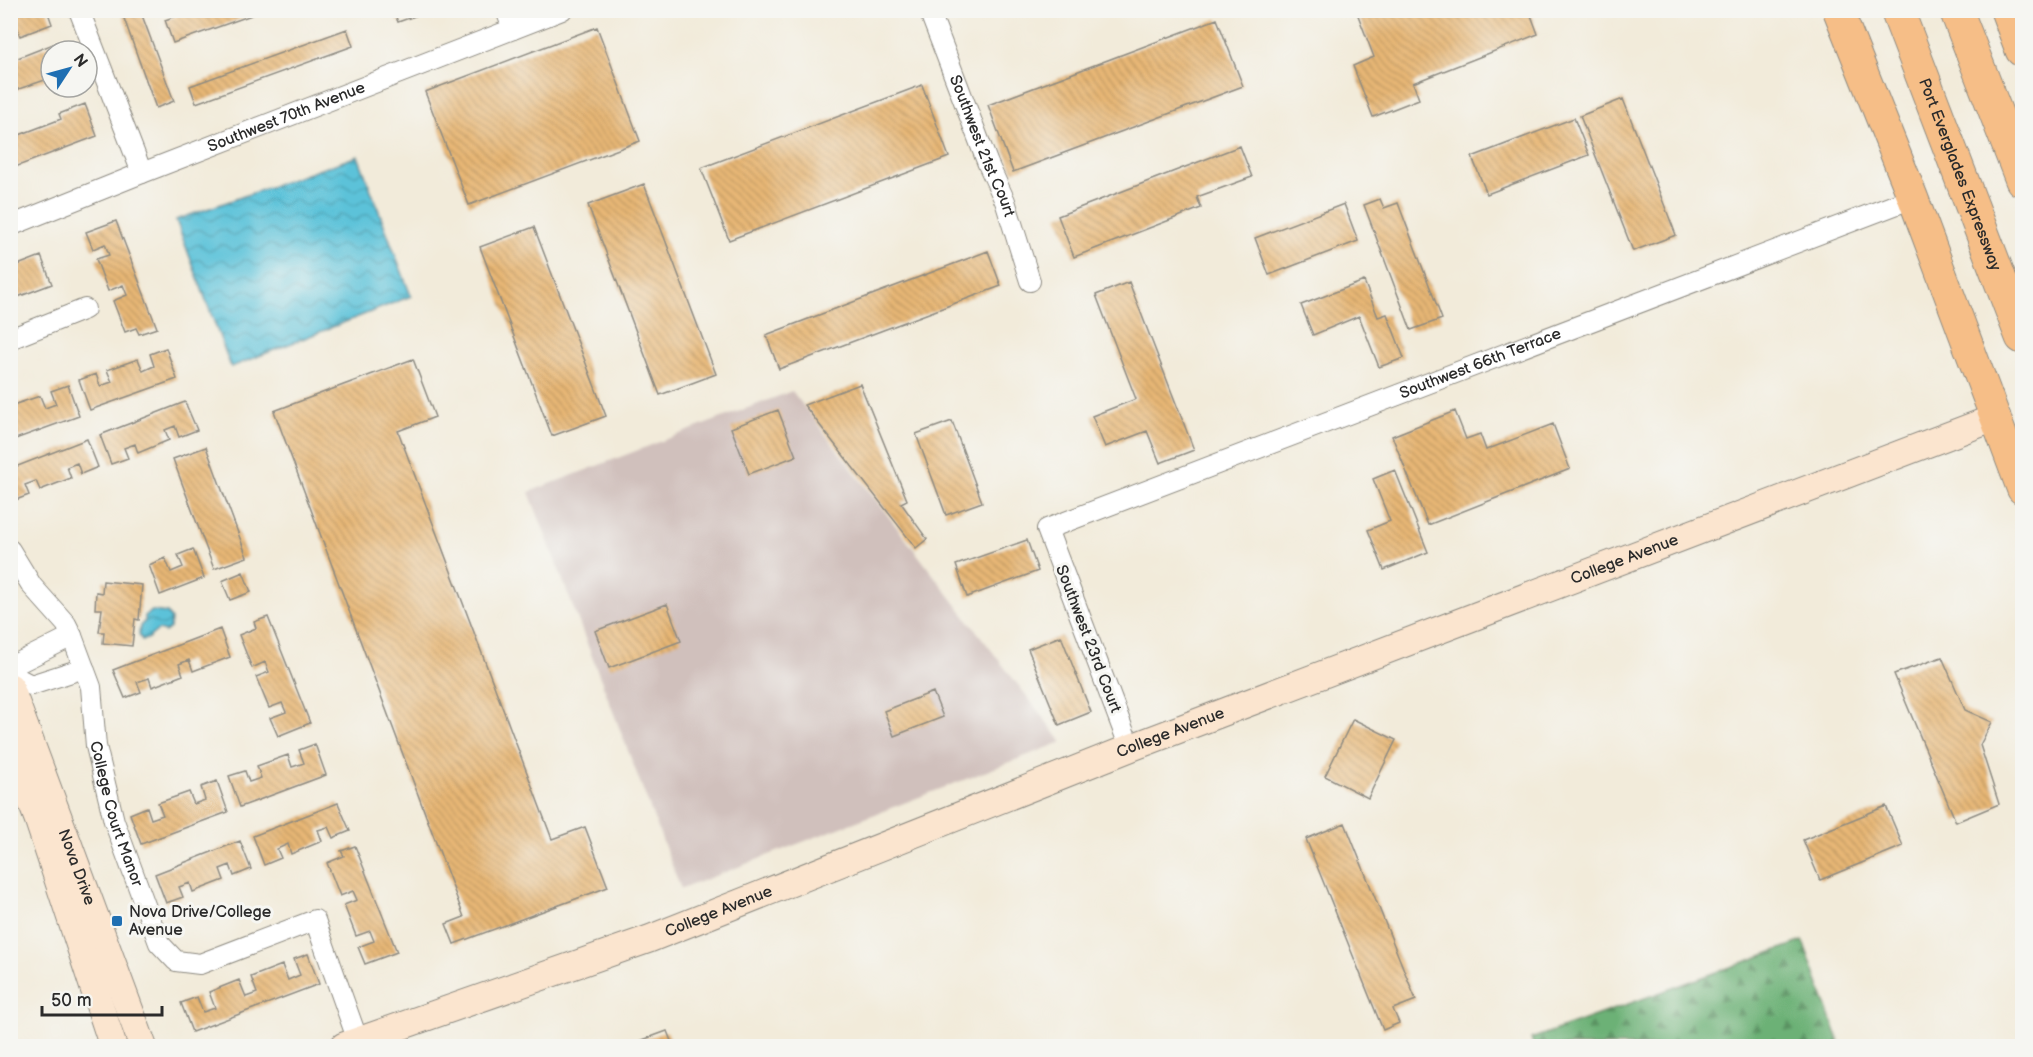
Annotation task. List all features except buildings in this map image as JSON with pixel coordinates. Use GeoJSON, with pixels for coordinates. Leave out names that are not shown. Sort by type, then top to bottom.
{"type":"FeatureCollection","features":[{"type":"Feature","properties":{"kind":"highway","name":"Port Everglades Expressway"},"geometry":{"type":"LineString","coordinates":[[1897,10],[2022,337]]}},
{"type":"Feature","properties":{"kind":"highway"},"geometry":{"type":"LineString","coordinates":[[1956,10],[2022,180]]}},
{"type":"Feature","properties":{"kind":"highway"},"geometry":{"type":"LineString","coordinates":[[2007,10],[2022,50]]}},
{"type":"Feature","properties":{"kind":"main road"},"geometry":{"type":"LineString","coordinates":[[1838,10],[1913,198],[2022,489]]}},
{"type":"Feature","properties":{"kind":"street"},"geometry":{"type":"LineString","coordinates":[[79,10],[142,173]]}},
{"type":"Feature","properties":{"kind":"street","name":"Southwest 70th Avenue"},"geometry":{"type":"LineString","coordinates":[[10,226],[509,20],[562,10]]}},
{"type":"Feature","properties":{"kind":"street","name":"Southwest 21st Court"},"geometry":{"type":"LineString","coordinates":[[929,10],[988,164],[1005,201],[1030,281]]}},
{"type":"Feature","properties":{"kind":"street","name":"Southwest 66th Terrace"},"geometry":{"type":"LineString","coordinates":[[1047,529],[1913,198]]}},
{"type":"Feature","properties":{"kind":"street"},"geometry":{"type":"LineString","coordinates":[[10,339],[85,309]]}},
{"type":"Feature","properties":{"kind":"street","name":"College Avenue"},"geometry":{"type":"LineString","coordinates":[[351,1044],[649,939],[1130,748],[1996,417]]}},
{"type":"Feature","properties":{"kind":"street","name":"Southwest 23rd Court"},"geometry":{"type":"LineString","coordinates":[[1047,529],[1130,748]]}},
{"type":"Feature","properties":{"kind":"street","name":"College Court Manor"},"geometry":{"type":"LineString","coordinates":[[10,550],[32,586],[66,624],[72,636],[91,687],[96,746],[114,821],[159,943],[176,961],[200,964],[315,920],[351,1044]]}},
{"type":"Feature","properties":{"kind":"street"},"geometry":{"type":"LineString","coordinates":[[10,667],[72,636]]}},
{"type":"Feature","properties":{"kind":"street"},"geometry":{"type":"LineString","coordinates":[[10,674],[31,685],[84,668]]}},
{"type":"Feature","properties":{"kind":"street","name":"Nova Drive"},"geometry":{"type":"LineString","coordinates":[[10,687],[143,1047]]}},
{"type":"Feature","properties":{"kind":"street","name":"Nova Drive"},"geometry":{"type":"LineString","coordinates":[[10,746],[38,819],[114,1047]]}},
{"type":"Feature","properties":{"kind":"shaded area"},"geometry":{"type":"Polygon","coordinates":[[[792,391],[1062,742],[681,889],[529,492],[792,391]]]}},
{"type":"Feature","properties":{"kind":"green space"},"geometry":{"type":"Polygon","coordinates":[[[1803,941],[1841,1046],[1534,1046],[1531,1039],[1803,941]]]}},
{"type":"Feature","properties":{"kind":"water"},"geometry":{"type":"Polygon","coordinates":[[[358,156],[411,296],[231,367],[176,220],[358,156]]]}},
{"type":"Feature","properties":{"kind":"water"},"geometry":{"type":"Polygon","coordinates":[[[152,611],[167,613],[171,619],[170,628],[165,632],[158,630],[147,639],[142,640],[139,635],[140,626],[145,621],[145,616],[152,611]]]}},
{"type":"Feature","properties":{"kind":"place","name":"Nova Drive/College Avenue"},"geometry":{"type":"Point","coordinates":[117,921]}}]}
